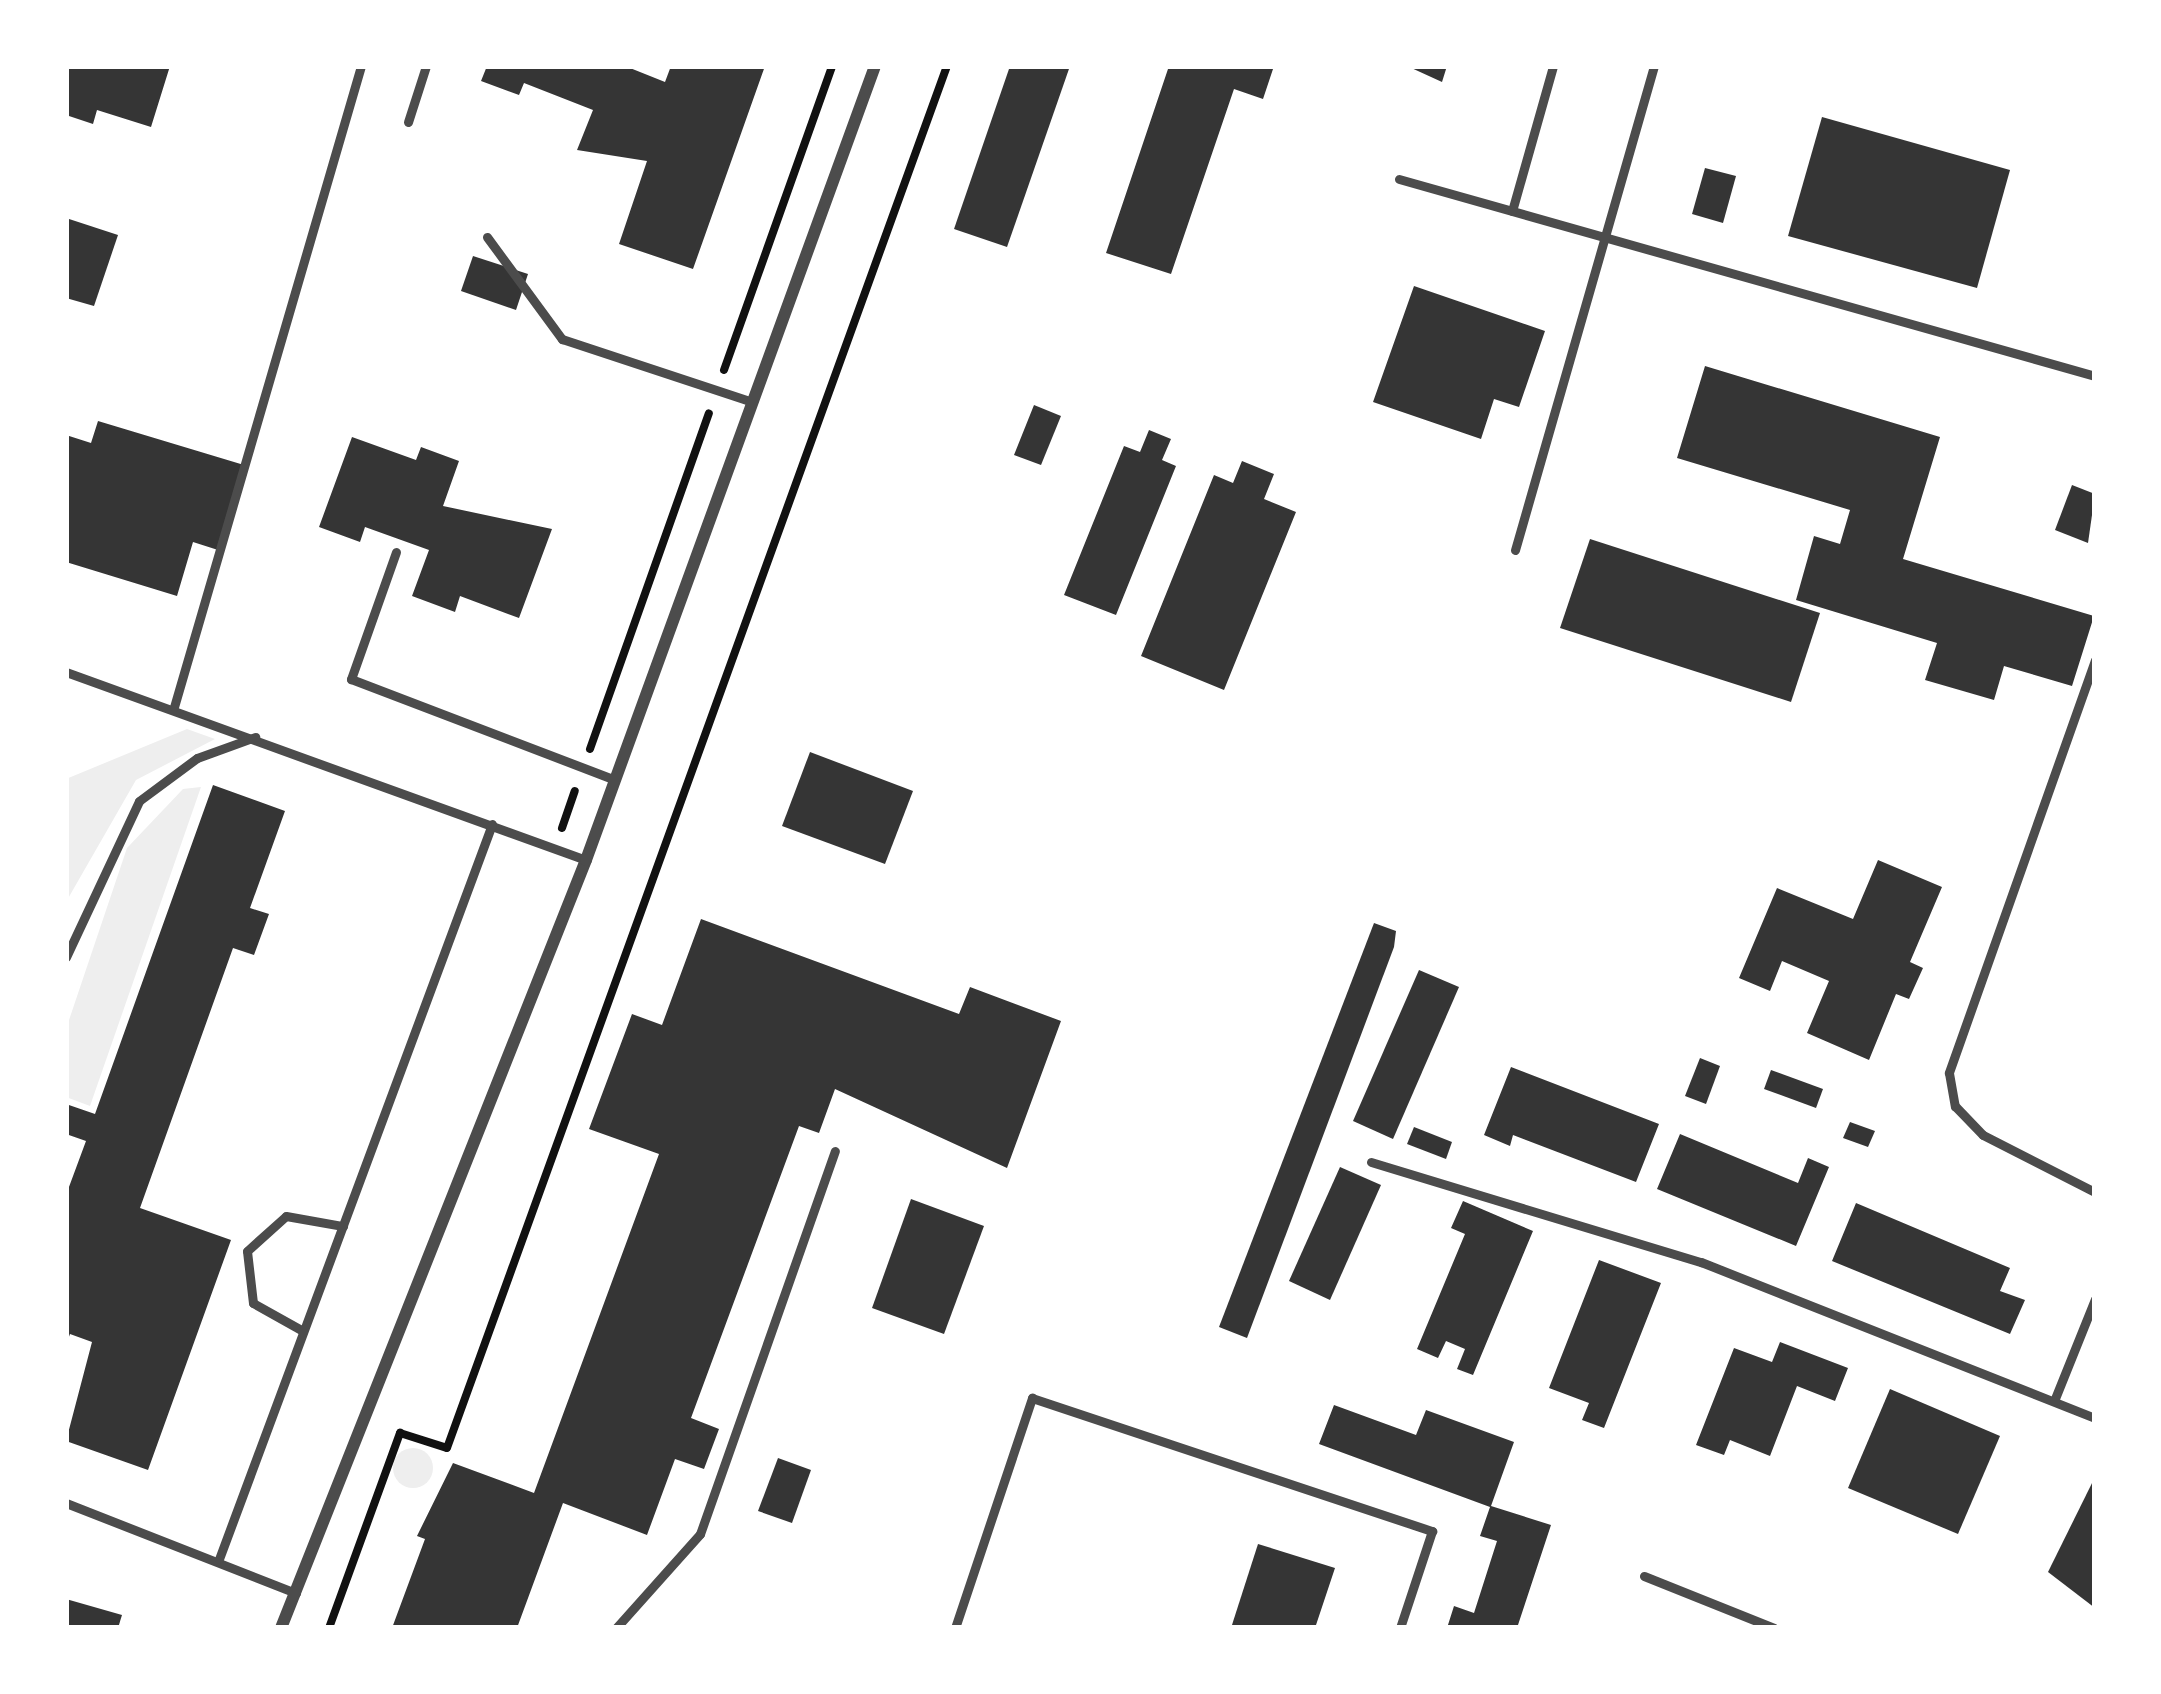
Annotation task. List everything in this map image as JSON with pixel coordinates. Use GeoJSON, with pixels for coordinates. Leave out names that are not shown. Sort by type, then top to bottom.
{"type":"FeatureCollection","features":[{"type":"Feature","properties":{"kind":"street"},"geometry":{"type":"LineString","coordinates":[[281,1628],[586,860],[874,66]]}},
{"type":"Feature","properties":{"kind":"lane"},"geometry":{"type":"LineString","coordinates":[[174,707],[361,66]]}},
{"type":"Feature","properties":{"kind":"lane"},"geometry":{"type":"LineString","coordinates":[[408,122],[426,66]]}},
{"type":"Feature","properties":{"kind":"lane"},"geometry":{"type":"LineString","coordinates":[[1512,211],[1553,66]]}},
{"type":"Feature","properties":{"kind":"lane"},"geometry":{"type":"LineString","coordinates":[[1515,550],[1654,66]]}},
{"type":"Feature","properties":{"kind":"lane"},"geometry":{"type":"LineString","coordinates":[[1399,179],[2093,376],[2095,359]]}},
{"type":"Feature","properties":{"kind":"lane"},"geometry":{"type":"LineString","coordinates":[[487,237],[562,339],[752,402]]}},
{"type":"Feature","properties":{"kind":"lane"},"geometry":{"type":"LineString","coordinates":[[396,552],[351,679],[615,780]]}},
{"type":"Feature","properties":{"kind":"lane"},"geometry":{"type":"LineString","coordinates":[[2095,660],[1949,1073],[1955,1106],[1983,1135],[2095,1192]]}},
{"type":"Feature","properties":{"kind":"lane"},"geometry":{"type":"LineString","coordinates":[[66,672],[174,707],[586,860]]}},
{"type":"Feature","properties":{"kind":"lane"},"geometry":{"type":"LineString","coordinates":[[66,957],[139,800],[196,758],[255,737]]}},
{"type":"Feature","properties":{"kind":"lane"},"geometry":{"type":"LineString","coordinates":[[219,1559],[492,824]]}},
{"type":"Feature","properties":{"kind":"lane"},"geometry":{"type":"LineString","coordinates":[[616,1628],[700,1534],[835,1150]]}},
{"type":"Feature","properties":{"kind":"lane"},"geometry":{"type":"LineString","coordinates":[[1371,1162],[1700,1262],[2095,1418]]}},
{"type":"Feature","properties":{"kind":"lane"},"geometry":{"type":"LineString","coordinates":[[304,1331],[254,1303],[247,1251],[286,1216],[343,1226]]}},
{"type":"Feature","properties":{"kind":"lane"},"geometry":{"type":"LineString","coordinates":[[2054,1401],[2095,1299]]}},
{"type":"Feature","properties":{"kind":"lane"},"geometry":{"type":"LineString","coordinates":[[955,1628],[1032,1399],[1432,1531],[1400,1628]]}},
{"type":"Feature","properties":{"kind":"lane"},"geometry":{"type":"LineString","coordinates":[[66,1503],[219,1559],[296,1593]]}},
{"type":"Feature","properties":{"kind":"lane"},"geometry":{"type":"LineString","coordinates":[[1644,1576],[1774,1628]]}},
{"type":"Feature","properties":{"kind":"path"},"geometry":{"type":"LineString","coordinates":[[555,848],[832,66]]}},
{"type":"Feature","properties":{"kind":"path"},"geometry":{"type":"LineString","coordinates":[[328,1628],[400,1432],[447,1448],[947,66]]}},
{"type":"Feature","properties":{"kind":"shaded area"},"geometry":{"type":"Polygon","coordinates":[[[187,729],[215,739],[136,780],[66,902],[66,779],[187,729]]]}},
{"type":"Feature","properties":{"kind":"shaded area"},"geometry":{"type":"Polygon","coordinates":[[[201,787],[90,1106],[66,1097],[66,1029],[127,848],[183,789],[201,787]]]}},
{"type":"Feature","properties":{"kind":"shaded area"},"geometry":{"type":"Polygon","coordinates":[[[413,1448],[427,1454],[433,1468],[427,1482],[413,1488],[399,1482],[393,1468],[399,1454],[413,1448]]]}},
{"type":"Feature","properties":{"kind":"building"},"geometry":{"type":"Polygon","coordinates":[[[66,66],[170,66],[151,127],[97,110],[93,124],[66,115],[66,66]]]}},
{"type":"Feature","properties":{"kind":"building"},"geometry":{"type":"Polygon","coordinates":[[[487,66],[625,66],[665,82],[671,66],[765,66],[693,269],[619,244],[647,161],[577,150],[593,110],[524,83],[519,95],[481,81],[487,66]]]}},
{"type":"Feature","properties":{"kind":"building"},"geometry":{"type":"Polygon","coordinates":[[[1010,66],[1070,66],[1007,247],[954,229],[1010,66]]]}},
{"type":"Feature","properties":{"kind":"building"},"geometry":{"type":"Polygon","coordinates":[[[1169,66],[1274,66],[1263,99],[1234,89],[1171,274],[1106,253],[1169,66]]]}},
{"type":"Feature","properties":{"kind":"building"},"geometry":{"type":"Polygon","coordinates":[[[1407,66],[1447,66],[1442,82],[1407,66]]]}},
{"type":"Feature","properties":{"kind":"building"},"geometry":{"type":"Polygon","coordinates":[[[1822,117],[2010,170],[1977,288],[1788,236],[1822,117]]]}},
{"type":"Feature","properties":{"kind":"building"},"geometry":{"type":"Polygon","coordinates":[[[1705,168],[1736,176],[1723,223],[1692,214],[1705,168]]]}},
{"type":"Feature","properties":{"kind":"building"},"geometry":{"type":"Polygon","coordinates":[[[66,218],[118,235],[94,306],[66,298],[66,218]]]}},
{"type":"Feature","properties":{"kind":"building"},"geometry":{"type":"Polygon","coordinates":[[[473,256],[528,274],[516,310],[461,291],[473,256]]]}},
{"type":"Feature","properties":{"kind":"building"},"geometry":{"type":"Polygon","coordinates":[[[1414,286],[1545,331],[1519,407],[1494,399],[1481,439],[1373,402],[1414,286]]]}},
{"type":"Feature","properties":{"kind":"building"},"geometry":{"type":"Polygon","coordinates":[[[1705,366],[1940,437],[1903,559],[2094,616],[2072,686],[2004,666],[1994,700],[1925,680],[1937,643],[1796,600],[1814,536],[1840,544],[1850,510],[1677,458],[1705,366]]]}},
{"type":"Feature","properties":{"kind":"building"},"geometry":{"type":"Polygon","coordinates":[[[1034,405],[1061,416],[1041,465],[1014,455],[1034,405]]]}},
{"type":"Feature","properties":{"kind":"building"},"geometry":{"type":"Polygon","coordinates":[[[98,421],[244,465],[218,550],[193,542],[177,596],[66,562],[66,435],[91,443],[98,421]]]}},
{"type":"Feature","properties":{"kind":"building"},"geometry":{"type":"Polygon","coordinates":[[[1149,430],[1171,439],[1162,460],[1176,466],[1116,615],[1064,595],[1124,446],[1140,452],[1149,430]]]}},
{"type":"Feature","properties":{"kind":"building"},"geometry":{"type":"Polygon","coordinates":[[[352,437],[416,460],[421,447],[459,461],[443,506],[552,529],[519,618],[460,596],[455,612],[412,596],[429,550],[365,527],[360,542],[319,527],[352,437]]]}},
{"type":"Feature","properties":{"kind":"building"},"geometry":{"type":"Polygon","coordinates":[[[1242,461],[1274,474],[1264,499],[1296,512],[1224,690],[1141,656],[1214,475],[1233,483],[1242,461]]]}},
{"type":"Feature","properties":{"kind":"building"},"geometry":{"type":"Polygon","coordinates":[[[2072,485],[2095,494],[2088,543],[2055,530],[2072,485]]]}},
{"type":"Feature","properties":{"kind":"building"},"geometry":{"type":"Polygon","coordinates":[[[1590,539],[1820,613],[1791,702],[1560,628],[1590,539]]]}},
{"type":"Feature","properties":{"kind":"building"},"geometry":{"type":"Polygon","coordinates":[[[810,752],[913,791],[885,864],[782,826],[810,752]]]}},
{"type":"Feature","properties":{"kind":"building"},"geometry":{"type":"Polygon","coordinates":[[[213,785],[285,811],[250,908],[269,914],[254,955],[233,948],[140,1208],[231,1240],[148,1470],[66,1441],[92,1342],[70,1334],[66,1345],[66,1195],[86,1141],[66,1134],[66,1104],[95,1114],[213,785]]]}},
{"type":"Feature","properties":{"kind":"building"},"geometry":{"type":"Polygon","coordinates":[[[1878,860],[1942,887],[1910,962],[1923,968],[1909,999],[1896,994],[1869,1060],[1807,1033],[1829,981],[1782,961],[1770,991],[1739,978],[1777,888],[1853,919],[1878,860]]]}},
{"type":"Feature","properties":{"kind":"building"},"geometry":{"type":"Polygon","coordinates":[[[701,919],[959,1014],[970,987],[1061,1021],[1007,1168],[835,1089],[819,1133],[799,1126],[691,1418],[719,1429],[704,1469],[675,1459],[647,1535],[563,1503],[517,1628],[392,1628],[425,1539],[417,1536],[453,1463],[534,1493],[659,1154],[589,1129],[632,1014],[662,1025],[701,919]]]}},
{"type":"Feature","properties":{"kind":"building"},"geometry":{"type":"Polygon","coordinates":[[[1374,923],[1396,931],[1394,947],[1247,1338],[1219,1327],[1374,923]]]}},
{"type":"Feature","properties":{"kind":"building"},"geometry":{"type":"Polygon","coordinates":[[[1419,970],[1459,987],[1393,1139],[1353,1121],[1419,970]]]}},
{"type":"Feature","properties":{"kind":"building"},"geometry":{"type":"Polygon","coordinates":[[[1700,1058],[1720,1066],[1706,1104],[1685,1096],[1700,1058]]]}},
{"type":"Feature","properties":{"kind":"building"},"geometry":{"type":"Polygon","coordinates":[[[1511,1067],[1659,1124],[1636,1182],[1513,1135],[1510,1146],[1484,1135],[1511,1067]]]}},
{"type":"Feature","properties":{"kind":"building"},"geometry":{"type":"Polygon","coordinates":[[[1771,1070],[1823,1089],[1816,1108],[1764,1089],[1771,1070]]]}},
{"type":"Feature","properties":{"kind":"building"},"geometry":{"type":"Polygon","coordinates":[[[1850,1122],[1875,1131],[1868,1147],[1843,1138],[1850,1122]]]}},
{"type":"Feature","properties":{"kind":"building"},"geometry":{"type":"Polygon","coordinates":[[[1414,1127],[1452,1142],[1446,1159],[1407,1144],[1414,1127]]]}},
{"type":"Feature","properties":{"kind":"building"},"geometry":{"type":"Polygon","coordinates":[[[1680,1134],[1798,1183],[1808,1158],[1829,1167],[1796,1246],[1657,1189],[1680,1134]]]}},
{"type":"Feature","properties":{"kind":"building"},"geometry":{"type":"Polygon","coordinates":[[[1340,1167],[1381,1185],[1330,1300],[1289,1281],[1340,1167]]]}},
{"type":"Feature","properties":{"kind":"building"},"geometry":{"type":"Polygon","coordinates":[[[911,1199],[984,1226],[944,1334],[872,1308],[911,1199]]]}},
{"type":"Feature","properties":{"kind":"building"},"geometry":{"type":"Polygon","coordinates":[[[1463,1201],[1533,1231],[1473,1375],[1457,1369],[1465,1349],[1446,1341],[1438,1358],[1417,1349],[1465,1234],[1451,1228],[1463,1201]]]}},
{"type":"Feature","properties":{"kind":"building"},"geometry":{"type":"Polygon","coordinates":[[[1856,1203],[2010,1268],[2000,1291],[2025,1300],[2010,1334],[1832,1261],[1856,1203]]]}},
{"type":"Feature","properties":{"kind":"building"},"geometry":{"type":"Polygon","coordinates":[[[1599,1260],[1661,1283],[1604,1428],[1582,1420],[1589,1403],[1549,1388],[1599,1260]]]}},
{"type":"Feature","properties":{"kind":"building"},"geometry":{"type":"Polygon","coordinates":[[[1780,1342],[1848,1368],[1835,1401],[1797,1386],[1770,1456],[1730,1440],[1724,1455],[1696,1445],[1734,1348],[1772,1362],[1780,1342]]]}},
{"type":"Feature","properties":{"kind":"building"},"geometry":{"type":"Polygon","coordinates":[[[1890,1389],[2000,1436],[1958,1534],[1848,1488],[1890,1389]]]}},
{"type":"Feature","properties":{"kind":"building"},"geometry":{"type":"Polygon","coordinates":[[[1334,1405],[1416,1435],[1426,1410],[1514,1442],[1491,1506],[1551,1525],[1517,1628],[1447,1628],[1454,1606],[1474,1613],[1497,1541],[1480,1536],[1490,1507],[1319,1444],[1334,1405]]]}},
{"type":"Feature","properties":{"kind":"building"},"geometry":{"type":"Polygon","coordinates":[[[778,1458],[811,1470],[792,1523],[758,1511],[778,1458]]]}},
{"type":"Feature","properties":{"kind":"building"},"geometry":{"type":"Polygon","coordinates":[[[2095,1477],[2095,1608],[2048,1572],[2095,1477]]]}},
{"type":"Feature","properties":{"kind":"building"},"geometry":{"type":"Polygon","coordinates":[[[1258,1544],[1335,1568],[1315,1628],[1231,1628],[1258,1544]]]}},
{"type":"Feature","properties":{"kind":"building"},"geometry":{"type":"Polygon","coordinates":[[[66,1599],[122,1615],[118,1628],[66,1628],[66,1599]]]}}]}
